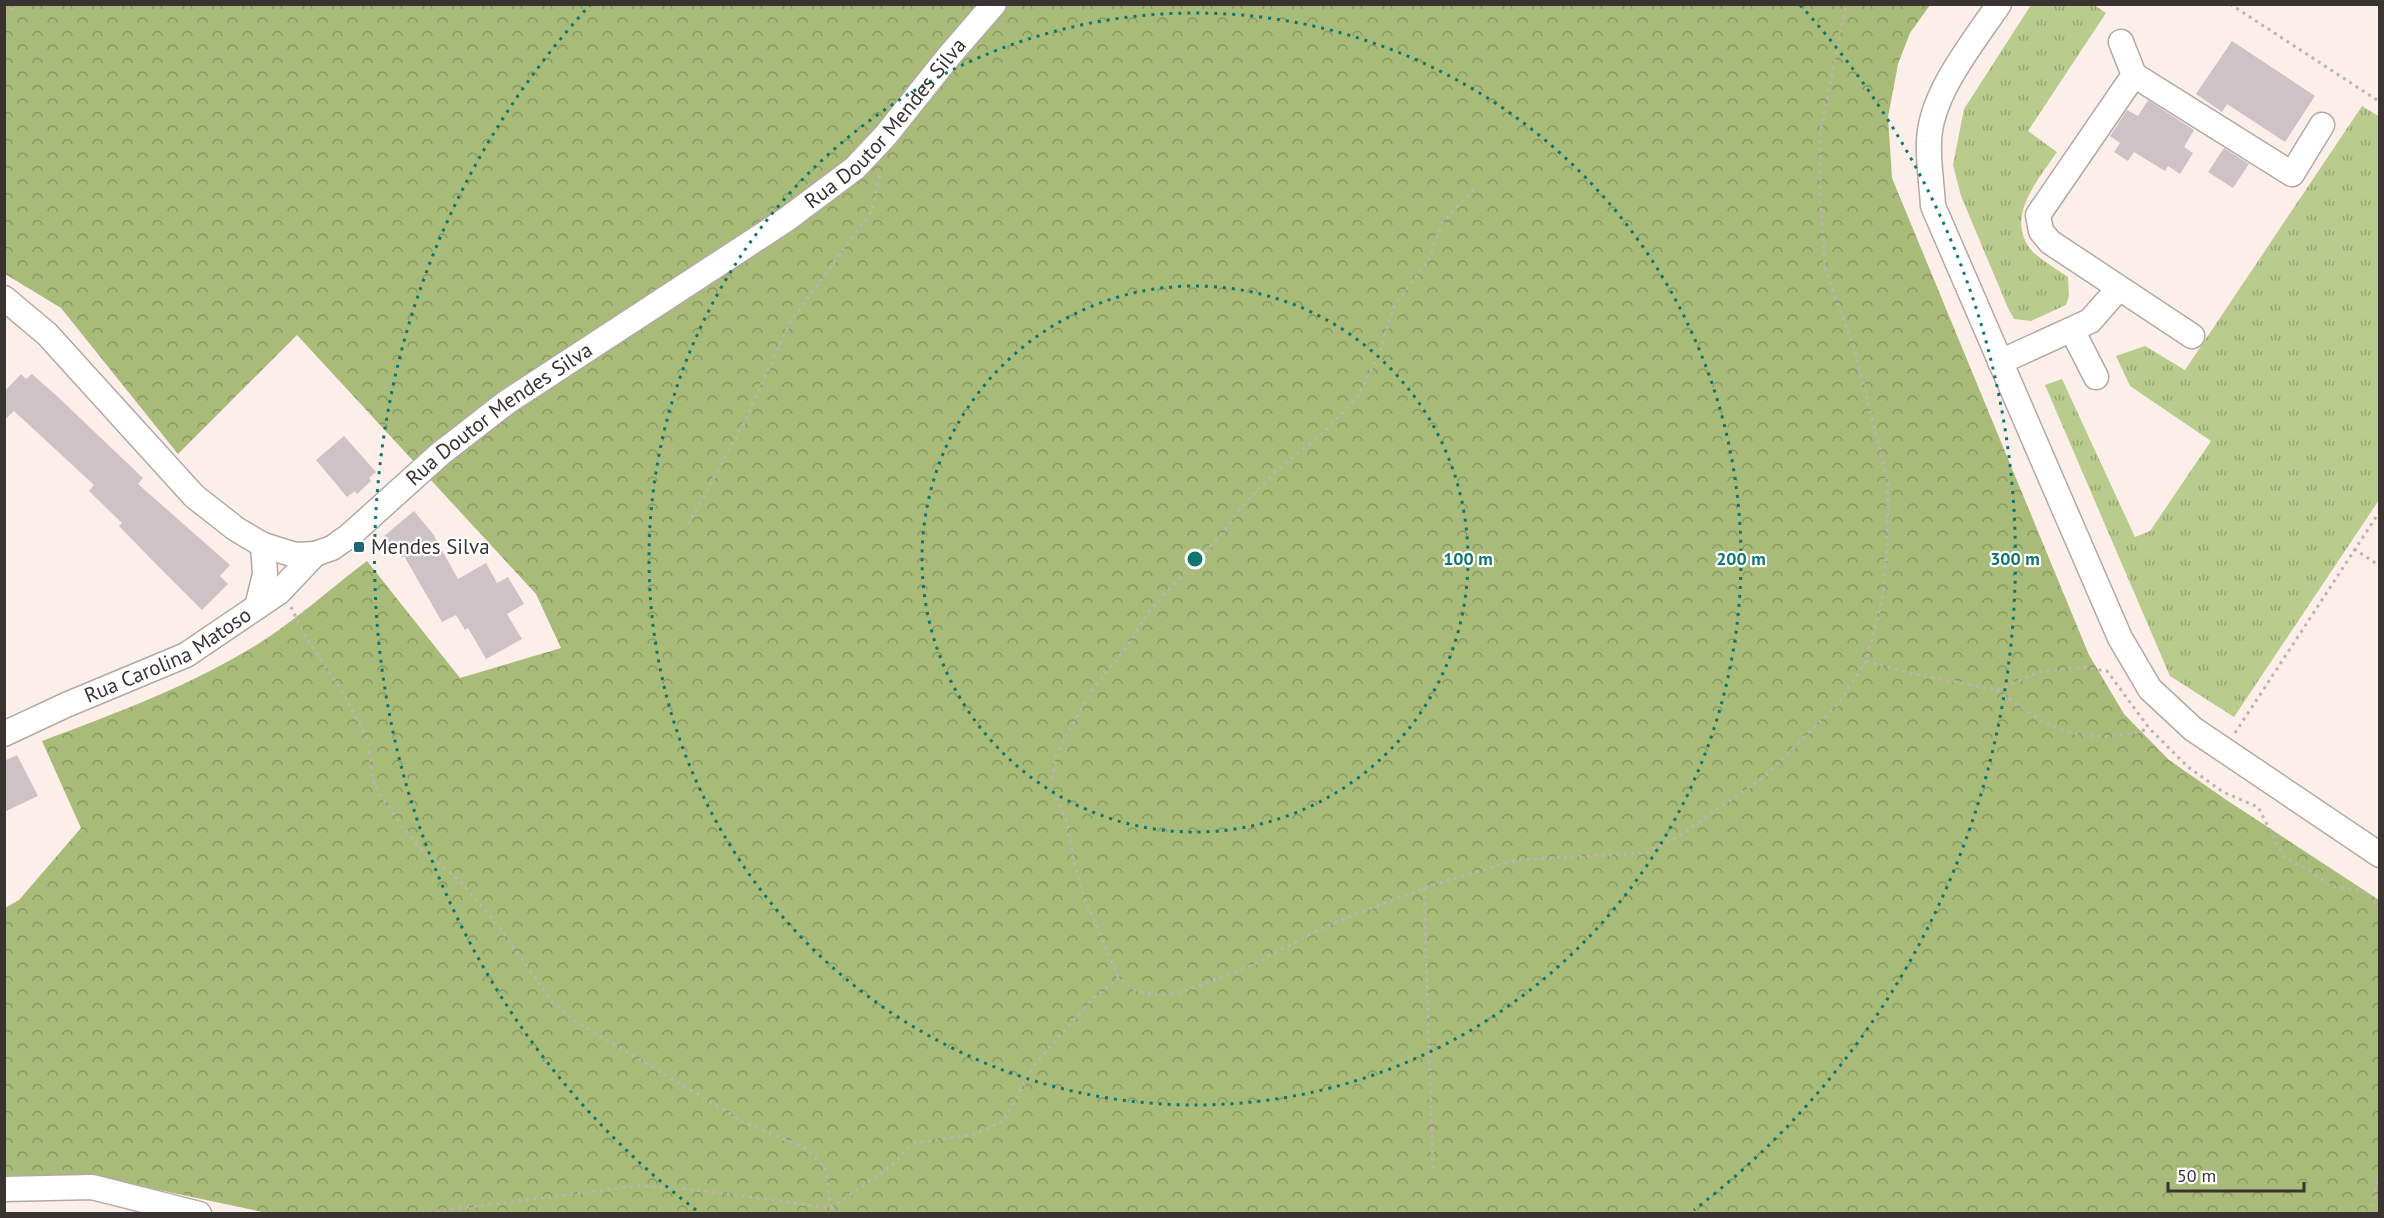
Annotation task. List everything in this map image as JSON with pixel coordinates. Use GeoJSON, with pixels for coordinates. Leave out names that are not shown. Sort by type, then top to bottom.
{"type":"FeatureCollection","features":[{"type":"Feature","properties":{"kind":"street","name":"Rua Doutor Mendes Silva"},"geometry":{"type":"LineString","coordinates":[[4,298],[47,334],[194,496],[236,529],[262,545],[295,555],[315,554],[332,548],[349,536],[440,454],[507,402],[787,219],[855,168],[994,4]]}},
{"type":"Feature","properties":{"kind":"street"},"geometry":{"type":"LineString","coordinates":[[1999,4],[1964,56],[1938,101],[1929,140],[1933,206],[2120,638],[2150,689],[2193,729],[2379,855]]}},
{"type":"Feature","properties":{"kind":"street"},"geometry":{"type":"LineString","coordinates":[[2121,42],[2134,75],[2292,174],[2322,124]]}},
{"type":"Feature","properties":{"kind":"street"},"geometry":{"type":"LineString","coordinates":[[2134,75],[2038,215],[2041,231],[2050,242],[2192,336]]}},
{"type":"Feature","properties":{"kind":"street"},"geometry":{"type":"LineString","coordinates":[[2000,362],[2090,321],[2120,288]]}},
{"type":"Feature","properties":{"kind":"street"},"geometry":{"type":"LineString","coordinates":[[2072,330],[2096,377]]}},
{"type":"Feature","properties":{"kind":"street"},"geometry":{"type":"LineString","coordinates":[[257,607],[265,574],[262,545]]}},
{"type":"Feature","properties":{"kind":"street","name":"Rua Carolina Matoso"},"geometry":{"type":"LineString","coordinates":[[4,734],[66,705],[186,655],[279,592],[315,554]]}},
{"type":"Feature","properties":{"kind":"street"},"geometry":{"type":"LineString","coordinates":[[4,1189],[92,1187],[199,1214]]}},
{"type":"Feature","properties":{"kind":"path"},"geometry":{"type":"LineString","coordinates":[[4,14],[18,4]]}},
{"type":"Feature","properties":{"kind":"path"},"geometry":{"type":"LineString","coordinates":[[1474,189],[1442,223],[1428,261],[1394,306],[1379,354],[1357,398],[1325,431],[1267,480],[1243,505],[1221,536],[1150,610],[1124,651],[1091,691],[1055,757],[1052,787],[1067,821],[1072,854],[1084,898],[1119,978],[1134,990],[1158,995],[1181,992],[1246,968],[1326,926],[1424,888],[1515,860],[1645,852],[1680,836],[1765,776],[1839,703],[1866,661],[1883,595],[1887,546],[1888,482],[1856,355],[1826,268],[1820,194],[1820,134],[1846,4]]}},
{"type":"Feature","properties":{"kind":"path"},"geometry":{"type":"LineString","coordinates":[[2230,4],[2379,102]]}},
{"type":"Feature","properties":{"kind":"path"},"geometry":{"type":"LineString","coordinates":[[688,524],[743,425],[790,322],[872,211],[881,172],[874,148]]}},
{"type":"Feature","properties":{"kind":"path"},"geometry":{"type":"LineString","coordinates":[[2223,751],[2379,511]]}},
{"type":"Feature","properties":{"kind":"path"},"geometry":{"type":"LineString","coordinates":[[2354,549],[2379,566]]}},
{"type":"Feature","properties":{"kind":"path"},"geometry":{"type":"LineString","coordinates":[[279,592],[346,698],[369,741],[374,785],[418,847],[460,881],[481,904],[551,1000],[575,1021],[744,1122],[805,1148],[825,1167],[831,1208]]}},
{"type":"Feature","properties":{"kind":"path"},"geometry":{"type":"LineString","coordinates":[[1866,661],[1904,672],[1997,690],[2028,712],[2067,732],[2102,736],[2133,735],[2149,728]]}},
{"type":"Feature","properties":{"kind":"path"},"geometry":{"type":"LineString","coordinates":[[1997,690],[2039,672],[2081,667],[2107,670],[2149,728],[2188,767],[2223,792],[2258,807],[2284,857],[2310,871],[2332,887],[2362,890],[2378,906],[2379,932]]}},
{"type":"Feature","properties":{"kind":"path"},"geometry":{"type":"LineString","coordinates":[[1424,888],[1433,1171]]}},
{"type":"Feature","properties":{"kind":"path"},"geometry":{"type":"LineString","coordinates":[[831,1208],[891,1166],[913,1143],[972,1135],[1004,1121],[1033,1067],[1092,999],[1119,978]]}},
{"type":"Feature","properties":{"kind":"path"},"geometry":{"type":"LineString","coordinates":[[2371,1214],[2379,1166]]}},
{"type":"Feature","properties":{"kind":"path"},"geometry":{"type":"LineString","coordinates":[[414,1214],[637,1186],[730,1193],[831,1208],[844,1214]]}},
{"type":"Feature","properties":{"kind":"green space"},"geometry":{"type":"Polygon","coordinates":[[[5,5],[1930,5],[1910,33],[1898,64],[1888,117],[1892,178],[2089,655],[2124,714],[2169,760],[2379,900],[2379,1213],[272,1214],[88,1175],[5,1176],[5,908],[19,900],[81,828],[42,741],[152,698],[232,659],[286,625],[367,561],[460,678],[561,648],[536,594],[297,335],[178,454],[61,308],[5,274],[5,5]]]}},
{"type":"Feature","properties":{"kind":"green space"},"geometry":{"type":"Polygon","coordinates":[[[2031,5],[2094,5],[2106,13],[2028,131],[2057,152],[2033,187],[2022,213],[2021,226],[2025,239],[2033,252],[2068,277],[2069,296],[2066,305],[2031,321],[2014,319],[2008,308],[1961,196],[1953,165],[1964,109],[2031,5]]]}},
{"type":"Feature","properties":{"kind":"green space"},"geometry":{"type":"Polygon","coordinates":[[[2362,106],[2380,117],[2379,500],[2234,717],[2170,676],[2045,385],[2062,379],[2135,537],[2150,531],[2211,441],[2130,386],[2116,356],[2145,346],[2185,370],[2362,106]]]}},
{"type":"Feature","properties":{"kind":"building"},"geometry":{"type":"Polygon","coordinates":[[[2232,41],[2315,96],[2285,142],[2227,104],[2222,112],[2196,94],[2232,41]]]}},
{"type":"Feature","properties":{"kind":"building"},"geometry":{"type":"Polygon","coordinates":[[[2148,100],[2194,130],[2184,147],[2193,153],[2180,174],[2168,166],[2165,171],[2134,152],[2128,161],[2114,152],[2120,143],[2110,136],[2127,110],[2138,116],[2148,100]]]}},
{"type":"Feature","properties":{"kind":"building"},"geometry":{"type":"Polygon","coordinates":[[[2224,148],[2249,164],[2233,188],[2208,172],[2224,148]]]}},
{"type":"Feature","properties":{"kind":"building"},"geometry":{"type":"Polygon","coordinates":[[[21,374],[26,379],[32,374],[59,398],[143,478],[138,484],[230,565],[220,576],[228,584],[202,610],[119,526],[122,523],[89,491],[94,485],[14,411],[4,420],[4,392],[21,374]]]}},
{"type":"Feature","properties":{"kind":"building"},"geometry":{"type":"Polygon","coordinates":[[[344,436],[376,472],[369,478],[371,481],[357,494],[355,491],[347,497],[316,460],[344,436]]]}},
{"type":"Feature","properties":{"kind":"building"},"geometry":{"type":"Polygon","coordinates":[[[414,511],[433,534],[458,579],[486,563],[497,583],[508,577],[524,604],[507,614],[522,639],[486,659],[468,628],[465,630],[456,615],[442,622],[404,556],[402,558],[384,536],[414,511]]]}},
{"type":"Feature","properties":{"kind":"building"},"geometry":{"type":"Polygon","coordinates":[[[17,755],[38,796],[4,812],[4,761],[17,755]]]}},
{"type":"Feature","properties":{"kind":"place","name":"Mendes Silva"},"geometry":{"type":"Point","coordinates":[359,547]}}]}
